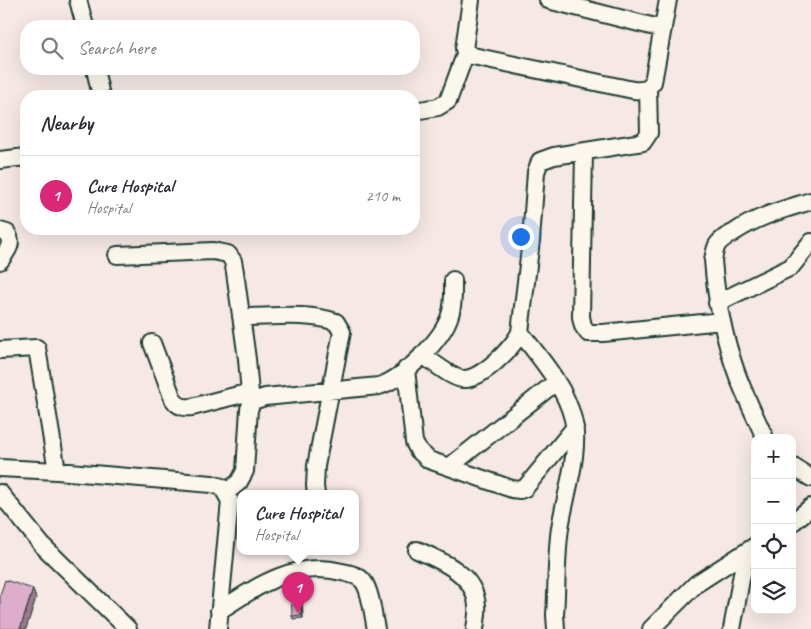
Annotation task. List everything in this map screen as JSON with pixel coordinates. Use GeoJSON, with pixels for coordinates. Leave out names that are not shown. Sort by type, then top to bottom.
{"type":"FeatureCollection","features":[{"type":"Feature","properties":{"kind":"street"},"geometry":{"type":"LineString","coordinates":[[78,0],[83,20]]}},
{"type":"Feature","properties":{"kind":"street"},"geometry":{"type":"LineString","coordinates":[[471,0],[464,49],[473,56],[633,90],[648,88],[653,82],[668,0]]}},
{"type":"Feature","properties":{"kind":"street"},"geometry":{"type":"LineString","coordinates":[[548,0],[663,29]]}},
{"type":"Feature","properties":{"kind":"street"},"geometry":{"type":"LineString","coordinates":[[420,110],[438,107],[448,101],[466,52]]}},
{"type":"Feature","properties":{"kind":"street"},"geometry":{"type":"LineString","coordinates":[[97,75],[100,90]]}},
{"type":"Feature","properties":{"kind":"street"},"geometry":{"type":"LineString","coordinates":[[422,355],[454,376],[466,379],[474,377],[492,365],[514,343],[520,332],[540,161],[643,142],[649,133],[648,88]]}},
{"type":"Feature","properties":{"kind":"street"},"geometry":{"type":"LineString","coordinates":[[584,152],[581,317],[583,326],[588,333],[722,321]]}},
{"type":"Feature","properties":{"kind":"street"},"geometry":{"type":"LineString","coordinates":[[0,160],[20,158]]}},
{"type":"Feature","properties":{"kind":"street"},"geometry":{"type":"LineString","coordinates":[[763,434],[730,353],[717,302],[713,260],[717,245],[723,239],[755,220],[811,201]]}},
{"type":"Feature","properties":{"kind":"street"},"geometry":{"type":"LineString","coordinates":[[0,231],[7,233],[10,238],[10,246],[0,261]]}},
{"type":"Feature","properties":{"kind":"street"},"geometry":{"type":"LineString","coordinates":[[717,302],[791,267],[811,242]]}},
{"type":"Feature","properties":{"kind":"street"},"geometry":{"type":"LineString","coordinates":[[117,255],[213,251],[228,254],[233,261],[251,398],[245,470],[239,482],[227,492]]}},
{"type":"Feature","properties":{"kind":"street"},"geometry":{"type":"LineString","coordinates":[[152,343],[173,399],[179,406],[185,408],[251,398],[386,384],[434,344],[450,318],[453,301],[453,280]]}},
{"type":"Feature","properties":{"kind":"street"},"geometry":{"type":"LineString","coordinates":[[241,317],[301,317],[336,322],[342,332],[316,466],[316,490]]}},
{"type":"Feature","properties":{"kind":"street"},"geometry":{"type":"LineString","coordinates":[[520,332],[556,382],[566,400],[575,427],[575,445],[560,530],[556,629]]}},
{"type":"Feature","properties":{"kind":"street"},"geometry":{"type":"LineString","coordinates":[[0,350],[37,348],[57,471]]}},
{"type":"Feature","properties":{"kind":"street"},"geometry":{"type":"LineString","coordinates":[[406,369],[414,442],[423,456],[429,460],[512,490],[520,490],[530,484],[575,427]]}},
{"type":"Feature","properties":{"kind":"street"},"geometry":{"type":"LineString","coordinates":[[449,467],[556,382]]}},
{"type":"Feature","properties":{"kind":"street"},"geometry":{"type":"LineString","coordinates":[[0,468],[212,484],[222,487],[227,492],[230,501],[218,629]]}},
{"type":"Feature","properties":{"kind":"street"},"geometry":{"type":"LineString","coordinates":[[796,469],[811,478]]}},
{"type":"Feature","properties":{"kind":"street"},"geometry":{"type":"LineString","coordinates":[[0,493],[42,545],[128,629]]}},
{"type":"Feature","properties":{"kind":"street"},"geometry":{"type":"LineString","coordinates":[[796,519],[811,507]]}},
{"type":"Feature","properties":{"kind":"street"},"geometry":{"type":"LineString","coordinates":[[650,629],[696,584],[750,549]]}},
{"type":"Feature","properties":{"kind":"street"},"geometry":{"type":"LineString","coordinates":[[732,629],[750,549]]}},
{"type":"Feature","properties":{"kind":"street"},"geometry":{"type":"LineString","coordinates":[[418,550],[454,568],[472,587],[478,606],[475,629]]}},
{"type":"Feature","properties":{"kind":"street"},"geometry":{"type":"LineString","coordinates":[[321,568],[323,555]]}},
{"type":"Feature","properties":{"kind":"street"},"geometry":{"type":"LineString","coordinates":[[219,610],[270,580],[321,568],[356,576],[362,580],[368,592],[376,629]]}},
{"type":"Feature","properties":{"kind":"building"},"geometry":{"type":"Polygon","coordinates":[[[5,580],[33,589],[20,629],[0,629],[0,595],[5,580]]]}},
{"type":"Feature","properties":{"kind":"building"},"geometry":{"type":"Polygon","coordinates":[[[291,595],[301,595],[301,615],[292,616],[291,595]]]}},
{"type":"Feature","properties":{"kind":"place","name":"Cure Hospital"},"geometry":{"type":"Point","coordinates":[298,613]}}]}
